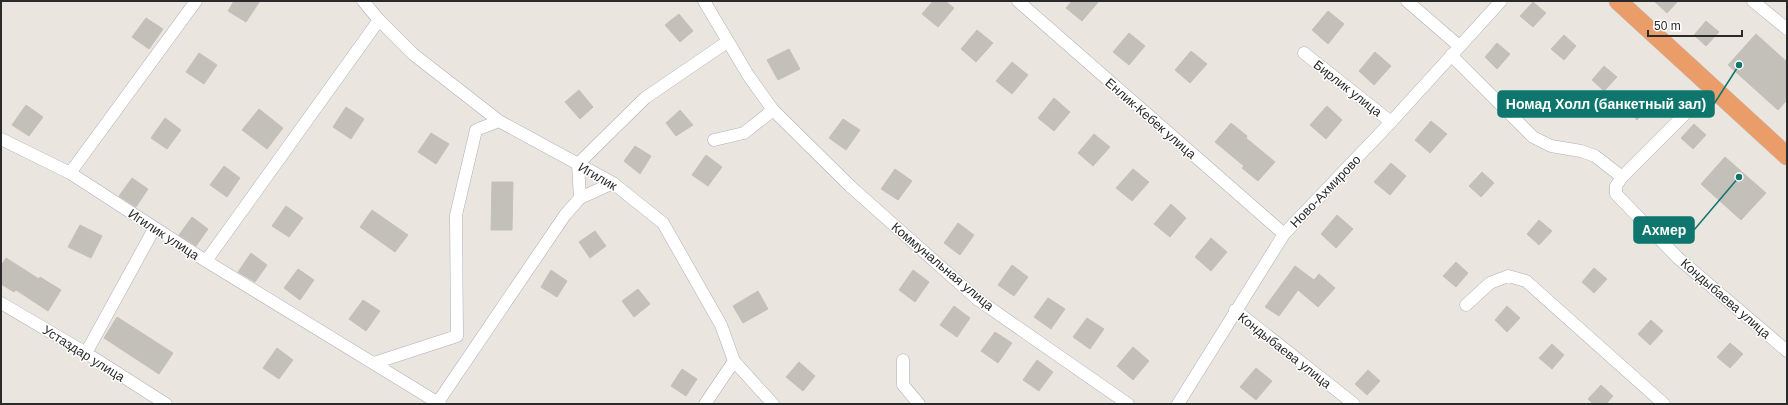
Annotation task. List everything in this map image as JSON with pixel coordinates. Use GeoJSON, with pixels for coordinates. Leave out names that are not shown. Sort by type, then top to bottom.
{"type":"FeatureCollection","features":[{"type":"Feature","properties":{"kind":"highway"},"geometry":{"type":"LineString","coordinates":[[1618,1],[1711,88],[1787,156]]}},
{"type":"Feature","properties":{"kind":"street"},"geometry":{"type":"LineString","coordinates":[[70,173],[196,1]]}},
{"type":"Feature","properties":{"kind":"street","name":"Игилик"},"geometry":{"type":"LineString","coordinates":[[363,1],[378,20],[413,54],[499,121],[613,183],[663,223],[721,326],[734,361],[773,404]]}},
{"type":"Feature","properties":{"kind":"street","name":"Коммунальная улица"},"geometry":{"type":"LineString","coordinates":[[704,1],[727,42],[773,110],[850,186],[977,299],[1128,404]]}},
{"type":"Feature","properties":{"kind":"street","name":"Енлик-Кебек улица"},"geometry":{"type":"LineString","coordinates":[[1018,1],[1284,234]]}},
{"type":"Feature","properties":{"kind":"street"},"geometry":{"type":"LineString","coordinates":[[1407,1],[1459,46]]}},
{"type":"Feature","properties":{"kind":"street","name":"Ново-Ахмирово"},"geometry":{"type":"LineString","coordinates":[[1178,404],[1235,310],[1284,234],[1391,122],[1500,1]]}},
{"type":"Feature","properties":{"kind":"street"},"geometry":{"type":"LineString","coordinates":[[1753,1],[1787,29]]}},
{"type":"Feature","properties":{"kind":"street"},"geometry":{"type":"LineString","coordinates":[[206,261],[378,20]]}},
{"type":"Feature","properties":{"kind":"street"},"geometry":{"type":"LineString","coordinates":[[580,198],[578,164],[645,98],[727,42]]}},
{"type":"Feature","properties":{"kind":"street","name":"Бирлик улица"},"geometry":{"type":"LineString","coordinates":[[1304,54],[1391,122]]}},
{"type":"Feature","properties":{"kind":"street"},"geometry":{"type":"LineString","coordinates":[[1451,55],[1533,137],[1551,146],[1581,151],[1594,156],[1622,177]]}},
{"type":"Feature","properties":{"kind":"street","name":"Кондыбаева улица"},"geometry":{"type":"LineString","coordinates":[[1711,88],[1622,177],[1616,186],[1616,194],[1678,258],[1787,351]]}},
{"type":"Feature","properties":{"kind":"street"},"geometry":{"type":"LineString","coordinates":[[714,140],[744,132],[773,110]]}},
{"type":"Feature","properties":{"kind":"street"},"geometry":{"type":"LineString","coordinates":[[374,363],[457,336],[456,215],[476,130],[499,121]]}},
{"type":"Feature","properties":{"kind":"street","name":"Игилик улица"},"geometry":{"type":"LineString","coordinates":[[1,139],[70,173],[154,229],[439,403]]}},
{"type":"Feature","properties":{"kind":"street"},"geometry":{"type":"LineString","coordinates":[[439,403],[566,215],[580,198],[613,183]]}},
{"type":"Feature","properties":{"kind":"street"},"geometry":{"type":"LineString","coordinates":[[86,353],[154,229]]}},
{"type":"Feature","properties":{"kind":"street"},"geometry":{"type":"LineString","coordinates":[[1466,305],[1490,283],[1508,276],[1526,282],[1664,404]]}},
{"type":"Feature","properties":{"kind":"street","name":"Устаздар улица"},"geometry":{"type":"LineString","coordinates":[[1,303],[86,353],[166,404]]}},
{"type":"Feature","properties":{"kind":"street","name":"Кондыбаева улица"},"geometry":{"type":"LineString","coordinates":[[1235,310],[1354,404]]}},
{"type":"Feature","properties":{"kind":"street"},"geometry":{"type":"LineString","coordinates":[[903,360],[903,385],[919,404]]}},
{"type":"Feature","properties":{"kind":"street"},"geometry":{"type":"LineString","coordinates":[[705,404],[734,361]]}},
{"type":"Feature","properties":{"kind":"building"},"geometry":{"type":"Polygon","coordinates":[[[234,1],[260,1],[246,22],[228,11],[234,1]]]}},
{"type":"Feature","properties":{"kind":"building"},"geometry":{"type":"Polygon","coordinates":[[[933,1],[945,1],[954,8],[938,27],[922,14],[933,1]]]}},
{"type":"Feature","properties":{"kind":"building"},"geometry":{"type":"Polygon","coordinates":[[[1072,1],[1099,1],[1082,21],[1066,8],[1072,1]]]}},
{"type":"Feature","properties":{"kind":"building"},"geometry":{"type":"Polygon","coordinates":[[[1654,1],[1678,1],[1667,13],[1654,1]]]}},
{"type":"Feature","properties":{"kind":"building"},"geometry":{"type":"Polygon","coordinates":[[[1533,2],[1546,13],[1533,27],[1520,16],[1533,2]]]}},
{"type":"Feature","properties":{"kind":"building"},"geometry":{"type":"Polygon","coordinates":[[[1328,11],[1344,24],[1328,44],[1312,30],[1328,11]]]}},
{"type":"Feature","properties":{"kind":"building"},"geometry":{"type":"Polygon","coordinates":[[[679,14],[693,31],[680,42],[665,25],[679,14]]]}},
{"type":"Feature","properties":{"kind":"building"},"geometry":{"type":"Polygon","coordinates":[[[146,18],[163,29],[149,49],[132,37],[146,18]]]}},
{"type":"Feature","properties":{"kind":"building"},"geometry":{"type":"Polygon","coordinates":[[[1706,21],[1719,32],[1706,46],[1694,35],[1706,21]]]}},
{"type":"Feature","properties":{"kind":"building"},"geometry":{"type":"Polygon","coordinates":[[[977,30],[993,43],[976,62],[961,49],[977,30]]]}},
{"type":"Feature","properties":{"kind":"building"},"geometry":{"type":"Polygon","coordinates":[[[1129,33],[1145,46],[1129,65],[1113,52],[1129,33]]]}},
{"type":"Feature","properties":{"kind":"building"},"geometry":{"type":"Polygon","coordinates":[[[1756,34],[1787,62],[1787,100],[1778,110],[1728,65],[1756,34]]]}},
{"type":"Feature","properties":{"kind":"building"},"geometry":{"type":"Polygon","coordinates":[[[1564,35],[1576,46],[1564,60],[1551,49],[1564,35]]]}},
{"type":"Feature","properties":{"kind":"building"},"geometry":{"type":"Polygon","coordinates":[[[1497,43],[1510,54],[1497,69],[1485,57],[1497,43]]]}},
{"type":"Feature","properties":{"kind":"building"},"geometry":{"type":"Polygon","coordinates":[[[789,49],[800,69],[778,80],[767,60],[789,49]]]}},
{"type":"Feature","properties":{"kind":"building"},"geometry":{"type":"Polygon","coordinates":[[[1191,51],[1207,64],[1190,83],[1175,70],[1191,51]]]}},
{"type":"Feature","properties":{"kind":"building"},"geometry":{"type":"Polygon","coordinates":[[[1375,52],[1391,66],[1374,85],[1359,71],[1375,52]]]}},
{"type":"Feature","properties":{"kind":"building"},"geometry":{"type":"Polygon","coordinates":[[[199,53],[217,65],[204,84],[186,72],[199,53]]]}},
{"type":"Feature","properties":{"kind":"building"},"geometry":{"type":"Polygon","coordinates":[[[1012,62],[1028,75],[1012,94],[996,81],[1012,62]]]}},
{"type":"Feature","properties":{"kind":"building"},"geometry":{"type":"Polygon","coordinates":[[[1604,66],[1617,77],[1604,91],[1592,80],[1604,66]]]}},
{"type":"Feature","properties":{"kind":"building"},"geometry":{"type":"Polygon","coordinates":[[[579,90],[593,107],[580,119],[565,102],[579,90]]]}},
{"type":"Feature","properties":{"kind":"building"},"geometry":{"type":"Polygon","coordinates":[[[1637,95],[1650,106],[1637,120],[1625,109],[1637,95]]]}},
{"type":"Feature","properties":{"kind":"building"},"geometry":{"type":"Polygon","coordinates":[[[1054,98],[1070,112],[1054,131],[1038,118],[1054,98]]]}},
{"type":"Feature","properties":{"kind":"building"},"geometry":{"type":"Polygon","coordinates":[[[26,105],[43,117],[29,136],[12,125],[26,105]]]}},
{"type":"Feature","properties":{"kind":"building"},"geometry":{"type":"Polygon","coordinates":[[[1327,106],[1342,120],[1326,139],[1310,125],[1327,106]]]}},
{"type":"Feature","properties":{"kind":"building"},"geometry":{"type":"Polygon","coordinates":[[[346,107],[364,119],[351,139],[333,127],[346,107]]]}},
{"type":"Feature","properties":{"kind":"building"},"geometry":{"type":"Polygon","coordinates":[[[259,109],[283,128],[267,149],[242,130],[259,109]]]}},
{"type":"Feature","properties":{"kind":"building"},"geometry":{"type":"Polygon","coordinates":[[[680,110],[693,125],[676,136],[666,123],[680,110]]]}},
{"type":"Feature","properties":{"kind":"building"},"geometry":{"type":"Polygon","coordinates":[[[165,118],[181,130],[167,149],[151,138],[165,118]]]}},
{"type":"Feature","properties":{"kind":"building"},"geometry":{"type":"Polygon","coordinates":[[[843,119],[860,130],[846,150],[829,138],[843,119]]]}},
{"type":"Feature","properties":{"kind":"building"},"geometry":{"type":"Polygon","coordinates":[[[1431,121],[1447,134],[1430,153],[1415,140],[1431,121]]]}},
{"type":"Feature","properties":{"kind":"building"},"geometry":{"type":"Polygon","coordinates":[[[1231,123],[1247,136],[1246,138],[1275,162],[1258,181],[1242,168],[1244,166],[1215,142],[1231,123]]]}},
{"type":"Feature","properties":{"kind":"building"},"geometry":{"type":"Polygon","coordinates":[[[1694,124],[1706,135],[1693,149],[1681,138],[1694,124]]]}},
{"type":"Feature","properties":{"kind":"building"},"geometry":{"type":"Polygon","coordinates":[[[431,133],[449,144],[436,164],[418,152],[431,133]]]}},
{"type":"Feature","properties":{"kind":"building"},"geometry":{"type":"Polygon","coordinates":[[[1094,134],[1110,147],[1093,166],[1078,153],[1094,134]]]}},
{"type":"Feature","properties":{"kind":"building"},"geometry":{"type":"Polygon","coordinates":[[[635,146],[651,156],[640,174],[624,161],[635,146]]]}},
{"type":"Feature","properties":{"kind":"building"},"geometry":{"type":"Polygon","coordinates":[[[706,155],[722,167],[708,186],[692,175],[706,155]]]}},
{"type":"Feature","properties":{"kind":"building"},"geometry":{"type":"Polygon","coordinates":[[[1725,157],[1766,193],[1741,220],[1701,184],[1725,157]]]}},
{"type":"Feature","properties":{"kind":"building"},"geometry":{"type":"Polygon","coordinates":[[[1391,163],[1406,176],[1390,195],[1374,182],[1391,163]]]}},
{"type":"Feature","properties":{"kind":"building"},"geometry":{"type":"Polygon","coordinates":[[[224,166],[240,178],[227,197],[210,185],[224,166]]]}},
{"type":"Feature","properties":{"kind":"building"},"geometry":{"type":"Polygon","coordinates":[[[895,169],[912,181],[898,200],[881,189],[895,169]]]}},
{"type":"Feature","properties":{"kind":"building"},"geometry":{"type":"Polygon","coordinates":[[[1133,169],[1149,182],[1132,201],[1116,188],[1133,169]]]}},
{"type":"Feature","properties":{"kind":"building"},"geometry":{"type":"Polygon","coordinates":[[[1482,172],[1494,183],[1481,197],[1469,186],[1482,172]]]}},
{"type":"Feature","properties":{"kind":"building"},"geometry":{"type":"Polygon","coordinates":[[[132,178],[148,189],[136,207],[119,196],[132,178]]]}},
{"type":"Feature","properties":{"kind":"building"},"geometry":{"type":"Polygon","coordinates":[[[492,182],[513,182],[512,230],[491,230],[492,182]]]}},
{"type":"Feature","properties":{"kind":"building"},"geometry":{"type":"Polygon","coordinates":[[[1171,204],[1186,218],[1170,237],[1154,224],[1171,204]]]}},
{"type":"Feature","properties":{"kind":"building"},"geometry":{"type":"Polygon","coordinates":[[[286,206],[303,218],[289,237],[272,226],[286,206]]]}},
{"type":"Feature","properties":{"kind":"building"},"geometry":{"type":"Polygon","coordinates":[[[372,210],[408,235],[395,252],[360,227],[372,210]]]}},
{"type":"Feature","properties":{"kind":"building"},"geometry":{"type":"Polygon","coordinates":[[[1337,215],[1353,229],[1336,248],[1321,234],[1337,215]]]}},
{"type":"Feature","properties":{"kind":"building"},"geometry":{"type":"Polygon","coordinates":[[[192,217],[208,229],[196,246],[179,235],[192,217]]]}},
{"type":"Feature","properties":{"kind":"building"},"geometry":{"type":"Polygon","coordinates":[[[1539,220],[1552,231],[1539,245],[1527,234],[1539,220]]]}},
{"type":"Feature","properties":{"kind":"building"},"geometry":{"type":"Polygon","coordinates":[[[958,223],[974,235],[960,255],[944,243],[958,223]]]}},
{"type":"Feature","properties":{"kind":"building"},"geometry":{"type":"Polygon","coordinates":[[[80,225],[102,236],[91,258],[68,247],[80,225]]]}},
{"type":"Feature","properties":{"kind":"building"},"geometry":{"type":"Polygon","coordinates":[[[595,231],[606,246],[590,258],[579,242],[595,231]]]}},
{"type":"Feature","properties":{"kind":"building"},"geometry":{"type":"Polygon","coordinates":[[[1211,238],[1227,252],[1211,271],[1195,257],[1211,238]]]}},
{"type":"Feature","properties":{"kind":"building"},"geometry":{"type":"Polygon","coordinates":[[[251,253],[267,265],[255,282],[238,272],[251,253]]]}},
{"type":"Feature","properties":{"kind":"building"},"geometry":{"type":"Polygon","coordinates":[[[6,258],[39,279],[40,277],[61,290],[48,311],[16,290],[14,292],[1,284],[1,266],[6,258]]]}},
{"type":"Feature","properties":{"kind":"building"},"geometry":{"type":"Polygon","coordinates":[[[1456,262],[1468,273],[1456,287],[1443,276],[1456,262]]]}},
{"type":"Feature","properties":{"kind":"building"},"geometry":{"type":"Polygon","coordinates":[[[1012,265],[1028,277],[1014,296],[998,285],[1012,265]]]}},
{"type":"Feature","properties":{"kind":"building"},"geometry":{"type":"Polygon","coordinates":[[[1295,266],[1314,280],[1319,274],[1335,288],[1318,307],[1298,290],[1279,316],[1265,307],[1295,266]]]}},
{"type":"Feature","properties":{"kind":"building"},"geometry":{"type":"Polygon","coordinates":[[[1594,268],[1607,279],[1594,293],[1582,282],[1594,268]]]}},
{"type":"Feature","properties":{"kind":"building"},"geometry":{"type":"Polygon","coordinates":[[[298,269],[314,280],[300,300],[284,288],[298,269]]]}},
{"type":"Feature","properties":{"kind":"building"},"geometry":{"type":"Polygon","coordinates":[[[551,270],[567,281],[557,297],[541,287],[551,270]]]}},
{"type":"Feature","properties":{"kind":"building"},"geometry":{"type":"Polygon","coordinates":[[[913,270],[929,282],[915,302],[899,290],[913,270]]]}},
{"type":"Feature","properties":{"kind":"building"},"geometry":{"type":"Polygon","coordinates":[[[638,289],[650,304],[634,317],[622,301],[638,289]]]}},
{"type":"Feature","properties":{"kind":"building"},"geometry":{"type":"Polygon","coordinates":[[[758,291],[768,309],[743,323],[733,306],[758,291]]]}},
{"type":"Feature","properties":{"kind":"building"},"geometry":{"type":"Polygon","coordinates":[[[1048,298],[1065,309],[1051,329],[1034,317],[1048,298]]]}},
{"type":"Feature","properties":{"kind":"building"},"geometry":{"type":"Polygon","coordinates":[[[363,300],[380,311],[366,331],[349,319],[363,300]]]}},
{"type":"Feature","properties":{"kind":"building"},"geometry":{"type":"Polygon","coordinates":[[[954,306],[970,318],[957,337],[940,325],[954,306]]]}},
{"type":"Feature","properties":{"kind":"building"},"geometry":{"type":"Polygon","coordinates":[[[1507,306],[1520,318],[1507,332],[1495,320],[1507,306]]]}},
{"type":"Feature","properties":{"kind":"building"},"geometry":{"type":"Polygon","coordinates":[[[117,317],[173,353],[159,374],[104,338],[117,317]]]}},
{"type":"Feature","properties":{"kind":"building"},"geometry":{"type":"Polygon","coordinates":[[[1087,318],[1104,329],[1090,349],[1073,337],[1087,318]]]}},
{"type":"Feature","properties":{"kind":"building"},"geometry":{"type":"Polygon","coordinates":[[[1651,320],[1663,331],[1650,345],[1638,334],[1651,320]]]}},
{"type":"Feature","properties":{"kind":"building"},"geometry":{"type":"Polygon","coordinates":[[[995,332],[1012,343],[998,363],[981,351],[995,332]]]}},
{"type":"Feature","properties":{"kind":"building"},"geometry":{"type":"Polygon","coordinates":[[[1730,343],[1743,354],[1730,368],[1717,357],[1730,343]]]}},
{"type":"Feature","properties":{"kind":"building"},"geometry":{"type":"Polygon","coordinates":[[[1552,344],[1564,355],[1552,369],[1539,358],[1552,344]]]}},
{"type":"Feature","properties":{"kind":"building"},"geometry":{"type":"Polygon","coordinates":[[[1133,347],[1149,361],[1133,380],[1117,366],[1133,347]]]}},
{"type":"Feature","properties":{"kind":"building"},"geometry":{"type":"Polygon","coordinates":[[[277,348],[293,360],[279,379],[263,368],[277,348]]]}},
{"type":"Feature","properties":{"kind":"building"},"geometry":{"type":"Polygon","coordinates":[[[1037,360],[1053,372],[1039,391],[1023,380],[1037,360]]]}},
{"type":"Feature","properties":{"kind":"building"},"geometry":{"type":"Polygon","coordinates":[[[799,362],[815,376],[803,391],[786,377],[799,362]]]}},
{"type":"Feature","properties":{"kind":"building"},"geometry":{"type":"Polygon","coordinates":[[[1256,368],[1272,381],[1256,400],[1240,387],[1256,368]]]}},
{"type":"Feature","properties":{"kind":"building"},"geometry":{"type":"Polygon","coordinates":[[[682,369],[697,379],[686,396],[671,386],[682,369]]]}},
{"type":"Feature","properties":{"kind":"building"},"geometry":{"type":"Polygon","coordinates":[[[1368,370],[1380,381],[1367,395],[1355,384],[1368,370]]]}},
{"type":"Feature","properties":{"kind":"building"},"geometry":{"type":"Polygon","coordinates":[[[1601,385],[1613,396],[1606,404],[1593,404],[1588,399],[1601,385]]]}},
{"type":"Feature","properties":{"kind":"place","name":"Номад Холл (банкетный зал)"},"geometry":{"type":"Point","coordinates":[1739,65]}},
{"type":"Feature","properties":{"kind":"place","name":"Ахмер"},"geometry":{"type":"Point","coordinates":[1739,177]}}]}
